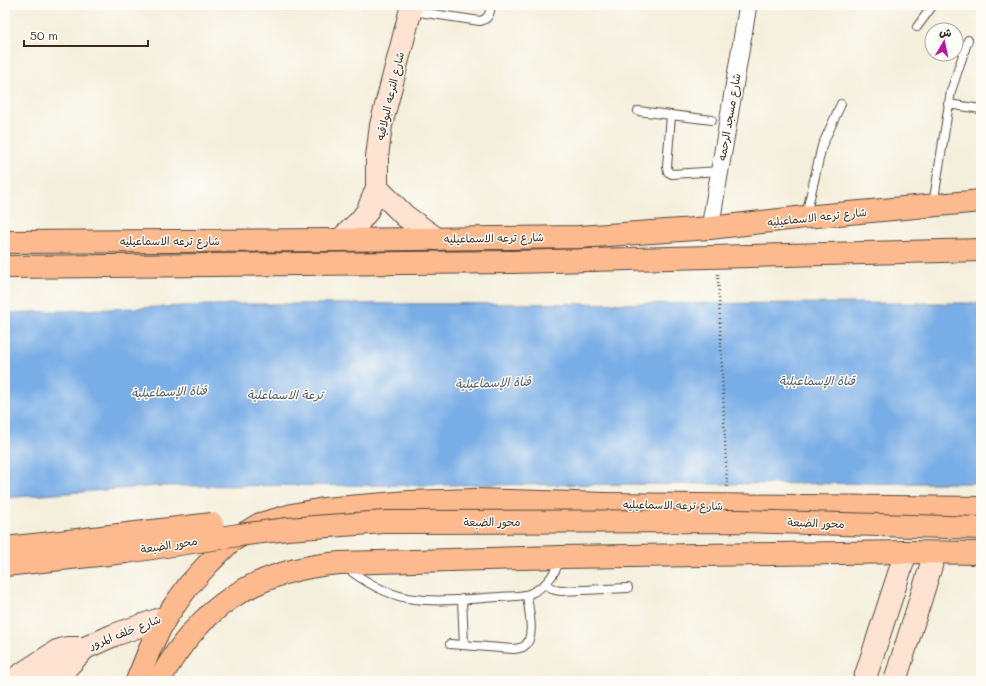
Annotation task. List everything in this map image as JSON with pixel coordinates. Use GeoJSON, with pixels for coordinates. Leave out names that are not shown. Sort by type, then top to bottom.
{"type":"FeatureCollection","features":[{"type":"Feature","properties":{"kind":"main road","name":"شارع ترعه الاسماعيليه"},"geometry":{"type":"LineString","coordinates":[[5,242],[580,237],[710,228],[805,217],[981,201]]}},
{"type":"Feature","properties":{"kind":"main road"},"geometry":{"type":"LineString","coordinates":[[5,267],[512,262],[981,250]]}},
{"type":"Feature","properties":{"kind":"main road","name":"شارع ترعه الاسماعيليه"},"geometry":{"type":"LineString","coordinates":[[136,681],[151,646],[166,617],[189,585],[208,564],[230,542],[260,524],[292,515],[324,509],[409,502],[476,500],[604,504],[981,508]]}},
{"type":"Feature","properties":{"kind":"main road"},"geometry":{"type":"LineString","coordinates":[[5,548],[304,514],[358,512],[552,512],[604,504]]}},
{"type":"Feature","properties":{"kind":"main road","name":"محور الضبعة"},"geometry":{"type":"LineString","coordinates":[[5,565],[126,552],[287,529],[384,522],[740,521],[981,528]]}},
{"type":"Feature","properties":{"kind":"main road"},"geometry":{"type":"LineString","coordinates":[[159,681],[183,642],[203,620],[233,596],[273,576],[295,569],[317,565],[340,563],[561,557],[906,552],[981,553]]}},
{"type":"Feature","properties":{"kind":"street","name":"شارع مسجد الرحمه"},"geometry":{"type":"LineString","coordinates":[[710,228],[748,5]]}},
{"type":"Feature","properties":{"kind":"street","name":"شارع الترعه البولاقيه"},"geometry":{"type":"LineString","coordinates":[[340,240],[350,232],[363,217],[373,200],[377,188],[377,157],[381,124],[411,8]]}},
{"type":"Feature","properties":{"kind":"street"},"geometry":{"type":"LineString","coordinates":[[377,188],[405,216],[437,239]]}},
{"type":"Feature","properties":{"kind":"street"},"geometry":{"type":"LineString","coordinates":[[864,681],[906,552]]}},
{"type":"Feature","properties":{"kind":"street"},"geometry":{"type":"LineString","coordinates":[[895,681],[935,553]]}},
{"type":"Feature","properties":{"kind":"street","name":"شارع خلف المرور"},"geometry":{"type":"LineString","coordinates":[[48,681],[67,667],[85,648],[114,635],[166,617]]}},
{"type":"Feature","properties":{"kind":"street","name":"شارع خلف المرور"},"geometry":{"type":"LineString","coordinates":[[11,681],[57,651],[67,648],[85,648]]}},
{"type":"Feature","properties":{"kind":"lane"},"geometry":{"type":"LineString","coordinates":[[411,8],[480,21],[488,17],[491,5]]}},
{"type":"Feature","properties":{"kind":"lane"},"geometry":{"type":"LineString","coordinates":[[917,27],[934,5]]}},
{"type":"Feature","properties":{"kind":"lane"},"geometry":{"type":"LineString","coordinates":[[933,205],[948,104],[968,40]]}},
{"type":"Feature","properties":{"kind":"lane"},"geometry":{"type":"LineString","coordinates":[[805,217],[822,146],[841,104]]}},
{"type":"Feature","properties":{"kind":"lane"},"geometry":{"type":"LineString","coordinates":[[948,104],[981,109]]}},
{"type":"Feature","properties":{"kind":"lane"},"geometry":{"type":"LineString","coordinates":[[638,111],[712,120]]}},
{"type":"Feature","properties":{"kind":"lane"},"geometry":{"type":"LineString","coordinates":[[671,115],[667,167],[668,172],[672,174],[720,171]]}},
{"type":"Feature","properties":{"kind":"lane"},"geometry":{"type":"LineString","coordinates":[[340,563],[365,581],[385,591],[406,598],[428,600],[527,595],[544,584],[555,572],[561,557]]}},
{"type":"Feature","properties":{"kind":"lane"},"geometry":{"type":"LineString","coordinates":[[544,584],[555,590],[561,591],[628,588]]}},
{"type":"Feature","properties":{"kind":"lane"},"geometry":{"type":"LineString","coordinates":[[450,644],[513,650],[522,647],[529,641],[531,633],[527,595]]}},
{"type":"Feature","properties":{"kind":"lane"},"geometry":{"type":"LineString","coordinates":[[462,599],[464,645]]}},
{"type":"Feature","properties":{"kind":"path"},"geometry":{"type":"LineString","coordinates":[[718,269],[727,487]]}},
{"type":"Feature","properties":{"kind":"water","name":"ترعة الاسماعلية"},"geometry":{"type":"Polygon","coordinates":[[[981,303],[981,483],[156,486],[5,498],[5,313],[235,304],[981,303]]]}},
{"type":"Feature","properties":{"kind":"water label","name":"قناة الإسماعيلية"},"geometry":{"type":"Point","coordinates":[817,381]}},
{"type":"Feature","properties":{"kind":"water label","name":"قناة الإسماعيلية"},"geometry":{"type":"Point","coordinates":[493,383]}},
{"type":"Feature","properties":{"kind":"water label","name":"قناة الإسماعيلية"},"geometry":{"type":"Point","coordinates":[169,392]}}]}
